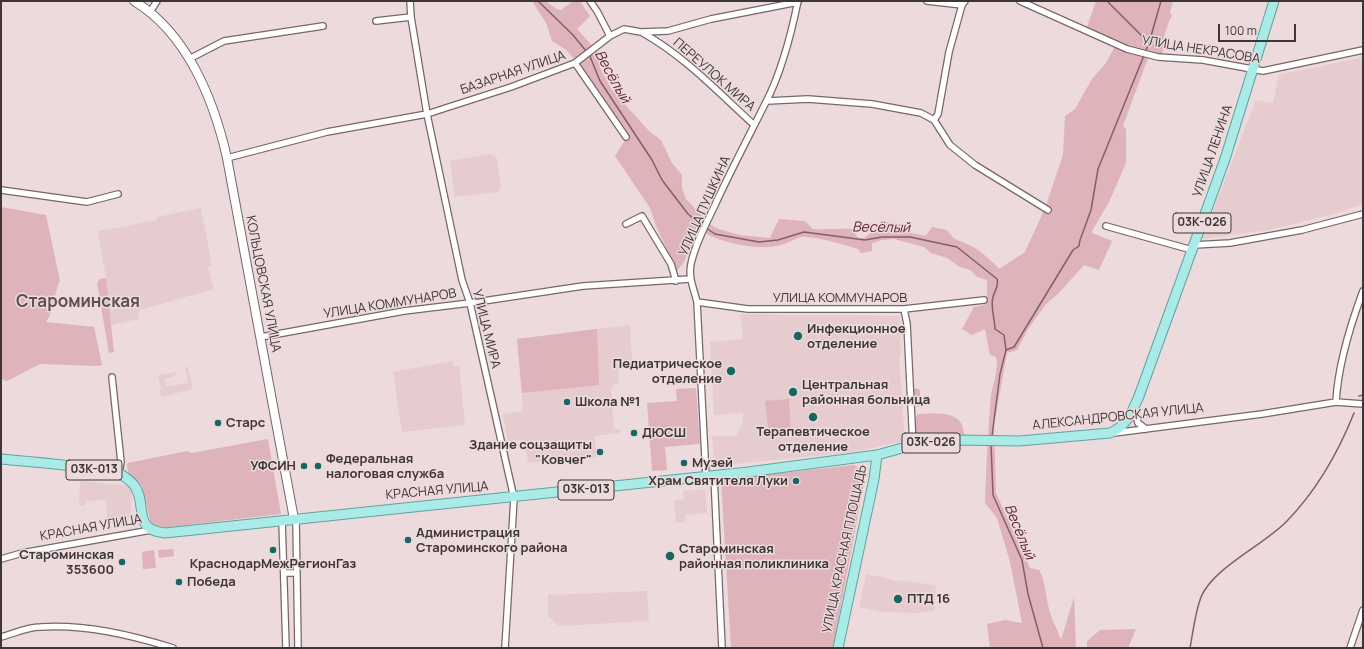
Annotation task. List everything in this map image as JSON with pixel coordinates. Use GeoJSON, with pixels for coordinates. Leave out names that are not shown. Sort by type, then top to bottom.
{"type":"FeatureCollection","features":[{"type":"Feature","properties":{"kind":"main road","name":"КОЛЬЦОВСКАЯ УЛИЦА"},"geometry":{"type":"LineString","coordinates":[[134,1],[150,12],[176,41],[189,59],[216,114],[227,158],[295,519]]}},
{"type":"Feature","properties":{"kind":"main road","name":"УЛИЦА ЛЕНИНА"},"geometry":{"type":"LineString","coordinates":[[1110,433],[1125,424],[1134,408],[1225,159],[1274,1]]}},
{"type":"Feature","properties":{"kind":"main road","name":"АЛЕКСАНДРОВСКАЯ УЛИЦА"},"geometry":{"type":"LineString","coordinates":[[877,455],[913,445],[959,440],[1019,441],[1110,433]]}},
{"type":"Feature","properties":{"kind":"main road","name":"КРАСНАЯ УЛИЦА"},"geometry":{"type":"LineString","coordinates":[[151,530],[165,533],[355,512],[514,498],[710,477],[877,455]]}},
{"type":"Feature","properties":{"kind":"main road","name":"УЛИЦА КРАСНАЯ ПЛОЩАДЬ"},"geometry":{"type":"LineString","coordinates":[[838,648],[874,479],[877,455]]}},
{"type":"Feature","properties":{"kind":"main road","name":"03К-013"},"geometry":{"type":"LineString","coordinates":[[1,459],[119,473],[135,485],[140,499],[142,518],[151,530]]}},
{"type":"Feature","properties":{"kind":"street"},"geometry":{"type":"LineString","coordinates":[[150,12],[157,1]]}},
{"type":"Feature","properties":{"kind":"street","name":"УЛИЦА МИРА"},"geometry":{"type":"LineString","coordinates":[[410,1],[411,17],[427,114],[462,280],[470,303],[514,498],[505,648]]}},
{"type":"Feature","properties":{"kind":"street"},"geometry":{"type":"LineString","coordinates":[[590,1],[610,36]]}},
{"type":"Feature","properties":{"kind":"street","name":"БАЗАРНАЯ УЛИЦА"},"geometry":{"type":"LineString","coordinates":[[227,158],[327,132],[427,114],[511,87],[575,63],[610,36],[624,29],[641,32],[661,32],[711,19],[798,1]]}},
{"type":"Feature","properties":{"kind":"street","name":"УЛИЦА ПУШКИНА"},"geometry":{"type":"LineString","coordinates":[[722,648],[697,302],[695,290],[690,279],[691,264],[703,230],[753,124],[767,101],[790,38],[798,1]]}},
{"type":"Feature","properties":{"kind":"street"},"geometry":{"type":"LineString","coordinates":[[927,1],[963,3],[949,52],[938,114],[934,120]]}},
{"type":"Feature","properties":{"kind":"street","name":"УЛИЦА НЕКРАСОВА"},"geometry":{"type":"LineString","coordinates":[[1020,1],[1136,52],[1149,55],[1203,60],[1253,70],[1271,70],[1363,50]]}},
{"type":"Feature","properties":{"kind":"street"},"geometry":{"type":"LineString","coordinates":[[376,21],[411,17]]}},
{"type":"Feature","properties":{"kind":"street"},"geometry":{"type":"LineString","coordinates":[[189,59],[224,41],[323,26]]}},
{"type":"Feature","properties":{"kind":"street","name":"ПЕРЕУЛОК МИРА"},"geometry":{"type":"LineString","coordinates":[[641,32],[660,43],[686,63],[753,124]]}},
{"type":"Feature","properties":{"kind":"street","name":"ПЕРЕУЛОК МИРА"},"geometry":{"type":"LineString","coordinates":[[660,43],[658,38],[661,32]]}},
{"type":"Feature","properties":{"kind":"street"},"geometry":{"type":"LineString","coordinates":[[575,63],[626,137]]}},
{"type":"Feature","properties":{"kind":"street"},"geometry":{"type":"LineString","coordinates":[[767,101],[808,99],[872,104],[911,110],[934,120],[950,145],[975,165],[1048,210]]}},
{"type":"Feature","properties":{"kind":"street"},"geometry":{"type":"LineString","coordinates":[[1,190],[87,202],[118,192]]}},
{"type":"Feature","properties":{"kind":"street"},"geometry":{"type":"LineString","coordinates":[[1106,226],[1193,248],[1302,230],[1363,214]]}},
{"type":"Feature","properties":{"kind":"street","name":"УЛИЦА ПУШКИНА"},"geometry":{"type":"LineString","coordinates":[[626,224],[642,216],[671,264],[676,281]]}},
{"type":"Feature","properties":{"kind":"street","name":"УЛИЦА КОММУНАРОВ"},"geometry":{"type":"LineString","coordinates":[[261,337],[404,311],[602,284],[676,281],[690,279]]}},
{"type":"Feature","properties":{"kind":"street"},"geometry":{"type":"LineString","coordinates":[[1336,402],[1337,383],[1363,291]]}},
{"type":"Feature","properties":{"kind":"street","name":"УЛИЦА КОММУНАРОВ"},"geometry":{"type":"LineString","coordinates":[[697,302],[748,309],[904,309],[984,300]]}},
{"type":"Feature","properties":{"kind":"street"},"geometry":{"type":"LineString","coordinates":[[904,309],[907,324],[913,445]]}},
{"type":"Feature","properties":{"kind":"street"},"geometry":{"type":"LineString","coordinates":[[112,377],[121,462],[119,473]]}},
{"type":"Feature","properties":{"kind":"street","name":"АЛЕКСАНДРОВСКАЯ УЛИЦА"},"geometry":{"type":"LineString","coordinates":[[1110,433],[1336,402],[1363,404]]}},
{"type":"Feature","properties":{"kind":"street"},"geometry":{"type":"LineString","coordinates":[[1134,408],[1138,423],[1146,429]]}},
{"type":"Feature","properties":{"kind":"street","name":"КОЛЬЦОВСКАЯ УЛИЦА"},"geometry":{"type":"LineString","coordinates":[[295,519],[298,648]]}},
{"type":"Feature","properties":{"kind":"street"},"geometry":{"type":"LineString","coordinates":[[282,520],[286,648]]}},
{"type":"Feature","properties":{"kind":"street","name":"КРАСНАЯ УЛИЦА"},"geometry":{"type":"LineString","coordinates":[[1,559],[22,553],[151,530]]}},
{"type":"Feature","properties":{"kind":"street"},"geometry":{"type":"LineString","coordinates":[[284,573],[297,573]]}},
{"type":"Feature","properties":{"kind":"street"},"geometry":{"type":"LineString","coordinates":[[1350,648],[1363,610]]}},
{"type":"Feature","properties":{"kind":"street"},"geometry":{"type":"LineString","coordinates":[[1,638],[38,627],[94,630],[142,639],[173,648]]}},
{"type":"Feature","properties":{"kind":"shaded area"},"geometry":{"type":"Polygon","coordinates":[[[532,1],[545,1],[561,10],[573,1],[580,1],[590,16],[577,29],[597,51],[600,68],[612,90],[649,131],[661,140],[672,163],[682,175],[682,188],[686,199],[710,224],[716,228],[739,235],[770,238],[779,219],[805,221],[813,229],[852,229],[858,238],[864,238],[885,222],[909,225],[911,233],[926,236],[932,227],[947,230],[956,239],[980,251],[999,269],[1025,252],[1045,208],[1063,155],[1065,116],[1075,109],[1092,79],[1106,63],[1116,44],[1086,30],[1096,1],[1173,1],[1170,12],[1172,16],[1163,40],[1165,44],[1162,54],[1158,57],[1149,55],[1123,126],[1126,129],[1126,163],[1109,202],[1092,231],[1092,233],[1112,241],[1099,270],[1084,265],[1058,294],[1046,304],[1028,329],[1017,350],[1007,353],[994,425],[996,493],[1030,568],[1039,570],[1045,586],[1050,613],[1061,640],[1074,597],[1076,648],[990,647],[987,624],[1005,620],[1022,623],[1010,562],[997,518],[985,503],[990,409],[996,371],[996,357],[990,355],[985,329],[972,335],[962,329],[974,307],[984,305],[987,295],[987,280],[977,277],[970,270],[960,267],[947,258],[931,253],[924,247],[894,239],[872,243],[872,251],[861,253],[858,249],[845,245],[805,237],[800,237],[777,246],[746,246],[715,238],[697,229],[684,262],[677,271],[656,226],[650,208],[615,156],[627,137],[583,69],[565,49],[552,41],[546,23],[532,1]]]}},
{"type":"Feature","properties":{"kind":"shaded area"},"geometry":{"type":"Polygon","coordinates":[[[1363,57],[1363,204],[1338,213],[1274,229],[1202,239],[1256,100],[1273,103],[1279,75],[1363,57]]]}},
{"type":"Feature","properties":{"kind":"shaded area"},"geometry":{"type":"Polygon","coordinates":[[[491,154],[497,158],[501,188],[498,192],[455,197],[450,161],[491,154]]]}},
{"type":"Feature","properties":{"kind":"shaded area"},"geometry":{"type":"Polygon","coordinates":[[[1,207],[46,215],[60,281],[51,312],[46,322],[94,327],[102,365],[40,364],[7,381],[1,379],[1,207]]]}},
{"type":"Feature","properties":{"kind":"shaded area"},"geometry":{"type":"Polygon","coordinates":[[[201,208],[212,266],[208,267],[214,289],[139,310],[139,319],[110,325],[106,278],[98,231],[157,220],[157,217],[201,208]]]}},
{"type":"Feature","properties":{"kind":"shaded area"},"geometry":{"type":"Polygon","coordinates":[[[106,278],[114,352],[109,353],[97,283],[100,279],[106,278]]]}},
{"type":"Feature","properties":{"kind":"shaded area","name":"Центральная районная больница"},"geometry":{"type":"Polygon","coordinates":[[[740,314],[900,316],[901,353],[899,356],[905,441],[854,452],[715,466],[712,436],[736,436],[743,423],[743,413],[714,415],[710,342],[743,339],[740,314]]]}},
{"type":"Feature","properties":{"kind":"shaded area","name":"Школа №1"},"geometry":{"type":"Polygon","coordinates":[[[630,325],[632,360],[618,362],[619,383],[614,384],[614,387],[611,388],[614,429],[620,429],[620,433],[594,436],[597,457],[528,463],[525,440],[508,441],[503,414],[523,411],[517,339],[630,325]]]}},
{"type":"Feature","properties":{"kind":"shaded area"},"geometry":{"type":"Polygon","coordinates":[[[597,329],[599,385],[522,393],[517,339],[597,329]]]}},
{"type":"Feature","properties":{"kind":"shaded area"},"geometry":{"type":"Polygon","coordinates":[[[452,361],[454,366],[459,365],[465,425],[402,432],[393,372],[452,361]]]}},
{"type":"Feature","properties":{"kind":"shaded area"},"geometry":{"type":"Polygon","coordinates":[[[185,367],[188,367],[193,389],[161,397],[160,390],[165,389],[161,388],[158,375],[176,372],[177,375],[165,379],[166,387],[188,383],[185,367]]]}},
{"type":"Feature","properties":{"kind":"shaded area"},"geometry":{"type":"Polygon","coordinates":[[[696,388],[700,444],[665,447],[667,470],[652,471],[647,403],[677,401],[676,389],[696,388]]]}},
{"type":"Feature","properties":{"kind":"shaded area"},"geometry":{"type":"Polygon","coordinates":[[[915,388],[920,390],[920,405],[918,407],[913,405],[912,390],[915,388]]]}},
{"type":"Feature","properties":{"kind":"shaded area"},"geometry":{"type":"Polygon","coordinates":[[[789,399],[791,432],[769,433],[765,401],[789,399]]]}},
{"type":"Feature","properties":{"kind":"shaded area"},"geometry":{"type":"Polygon","coordinates":[[[918,414],[940,414],[954,417],[959,421],[964,435],[919,439],[916,436],[914,419],[918,414]]]}},
{"type":"Feature","properties":{"kind":"shaded area"},"geometry":{"type":"Polygon","coordinates":[[[268,439],[281,514],[161,528],[151,524],[142,486],[128,472],[128,463],[187,451],[192,453],[268,439]]]}},
{"type":"Feature","properties":{"kind":"shaded area"},"geometry":{"type":"Polygon","coordinates":[[[854,465],[862,471],[864,483],[833,648],[731,648],[721,480],[854,465]]]}},
{"type":"Feature","properties":{"kind":"shaded area"},"geometry":{"type":"Polygon","coordinates":[[[80,481],[132,486],[131,518],[107,520],[106,500],[86,501],[85,506],[79,505],[80,481]]]}},
{"type":"Feature","properties":{"kind":"shaded area"},"geometry":{"type":"Polygon","coordinates":[[[705,489],[707,513],[685,515],[685,522],[676,523],[674,500],[684,499],[683,491],[705,489]]]}},
{"type":"Feature","properties":{"kind":"shaded area"},"geometry":{"type":"Polygon","coordinates":[[[173,549],[174,556],[159,558],[158,550],[173,549]]]}},
{"type":"Feature","properties":{"kind":"shaded area"},"geometry":{"type":"Polygon","coordinates":[[[154,550],[156,568],[143,569],[142,552],[154,550]]]}},
{"type":"Feature","properties":{"kind":"shaded area","name":"ПТД 16"},"geometry":{"type":"Polygon","coordinates":[[[866,574],[893,580],[936,585],[934,611],[918,613],[883,612],[859,607],[866,574]]]}},
{"type":"Feature","properties":{"kind":"shaded area"},"geometry":{"type":"Polygon","coordinates":[[[647,591],[649,621],[559,626],[548,616],[548,595],[647,591]]]}},
{"type":"Feature","properties":{"kind":"shaded area"},"geometry":{"type":"Polygon","coordinates":[[[1136,629],[1128,648],[1087,648],[1087,641],[1100,630],[1136,629]]]}},
{"type":"Feature","properties":{"kind":"waterway","name":"Весёлый"},"geometry":{"type":"LineString","coordinates":[[538,1],[573,35],[586,51]]}},
{"type":"Feature","properties":{"kind":"waterway"},"geometry":{"type":"LineString","coordinates":[[1107,1],[1149,43]]}},
{"type":"Feature","properties":{"kind":"waterway"},"geometry":{"type":"LineString","coordinates":[[1006,350],[1014,347],[1073,250],[1079,246],[1091,210],[1098,169],[1149,43],[1161,1]]}},
{"type":"Feature","properties":{"kind":"waterway","name":"Весёлый"},"geometry":{"type":"LineString","coordinates":[[589,54],[600,81],[652,160],[662,180],[688,214],[703,226]]}},
{"type":"Feature","properties":{"kind":"waterway","name":"Весёлый"},"geometry":{"type":"LineString","coordinates":[[706,228],[715,234],[759,242],[778,240],[804,232],[865,240],[882,237],[910,237],[957,247],[997,279],[997,286],[992,301],[992,309],[995,329],[1004,335],[1006,350],[1000,374],[992,436]]}},
{"type":"Feature","properties":{"kind":"waterway"},"geometry":{"type":"LineString","coordinates":[[1359,396],[1363,395]]}},
{"type":"Feature","properties":{"kind":"waterway"},"geometry":{"type":"LineString","coordinates":[[1190,648],[1199,603],[1207,586],[1227,567],[1277,530],[1298,509],[1308,497],[1334,457],[1354,413]]}},
{"type":"Feature","properties":{"kind":"waterway","name":"Весёлый"},"geometry":{"type":"LineString","coordinates":[[991,444],[993,495],[1022,560],[1028,594],[1043,648]]}},
{"type":"Feature","properties":{"kind":"place","name":"Инфекционное отделение"},"geometry":{"type":"Point","coordinates":[798,336]}},
{"type":"Feature","properties":{"kind":"place","name":"Педиатрическое отделение"},"geometry":{"type":"Point","coordinates":[731,371]}},
{"type":"Feature","properties":{"kind":"place","name":"Центральная районная больница"},"geometry":{"type":"Point","coordinates":[793,392]}},
{"type":"Feature","properties":{"kind":"place","name":"Школа №1"},"geometry":{"type":"Point","coordinates":[567,402]}},
{"type":"Feature","properties":{"kind":"place","name":"Терапевтическое отделение"},"geometry":{"type":"Point","coordinates":[813,417]}},
{"type":"Feature","properties":{"kind":"place","name":"Старс"},"geometry":{"type":"Point","coordinates":[218,423]}},
{"type":"Feature","properties":{"kind":"place","name":"ДЮСШ"},"geometry":{"type":"Point","coordinates":[634,433]}},
{"type":"Feature","properties":{"kind":"place","name":"Здание соцзащиты \"Ковчег\""},"geometry":{"type":"Point","coordinates":[600,452]}},
{"type":"Feature","properties":{"kind":"place","name":"Музей"},"geometry":{"type":"Point","coordinates":[684,463]}},
{"type":"Feature","properties":{"kind":"place","name":"УФСИН"},"geometry":{"type":"Point","coordinates":[304,466]}},
{"type":"Feature","properties":{"kind":"place","name":"Федеральная налоговая служба"},"geometry":{"type":"Point","coordinates":[318,466]}},
{"type":"Feature","properties":{"kind":"place","name":"Храм Святителя Луки"},"geometry":{"type":"Point","coordinates":[796,481]}},
{"type":"Feature","properties":{"kind":"place","name":"Администрация Староминского района"},"geometry":{"type":"Point","coordinates":[408,540]}},
{"type":"Feature","properties":{"kind":"place","name":"КраснодарМежРегионГаз"},"geometry":{"type":"Point","coordinates":[273,550]}},
{"type":"Feature","properties":{"kind":"place","name":"Староминская районная поликлиника"},"geometry":{"type":"Point","coordinates":[670,556]}},
{"type":"Feature","properties":{"kind":"place","name":"Староминская 353600"},"geometry":{"type":"Point","coordinates":[122,562]}},
{"type":"Feature","properties":{"kind":"place","name":"Победа"},"geometry":{"type":"Point","coordinates":[179,582]}},
{"type":"Feature","properties":{"kind":"place","name":"ПТД 16"},"geometry":{"type":"Point","coordinates":[898,599]}},
{"type":"Feature","properties":{"kind":"district","name":"Староминская"},"geometry":{"type":"Point","coordinates":[78,302]}}]}
